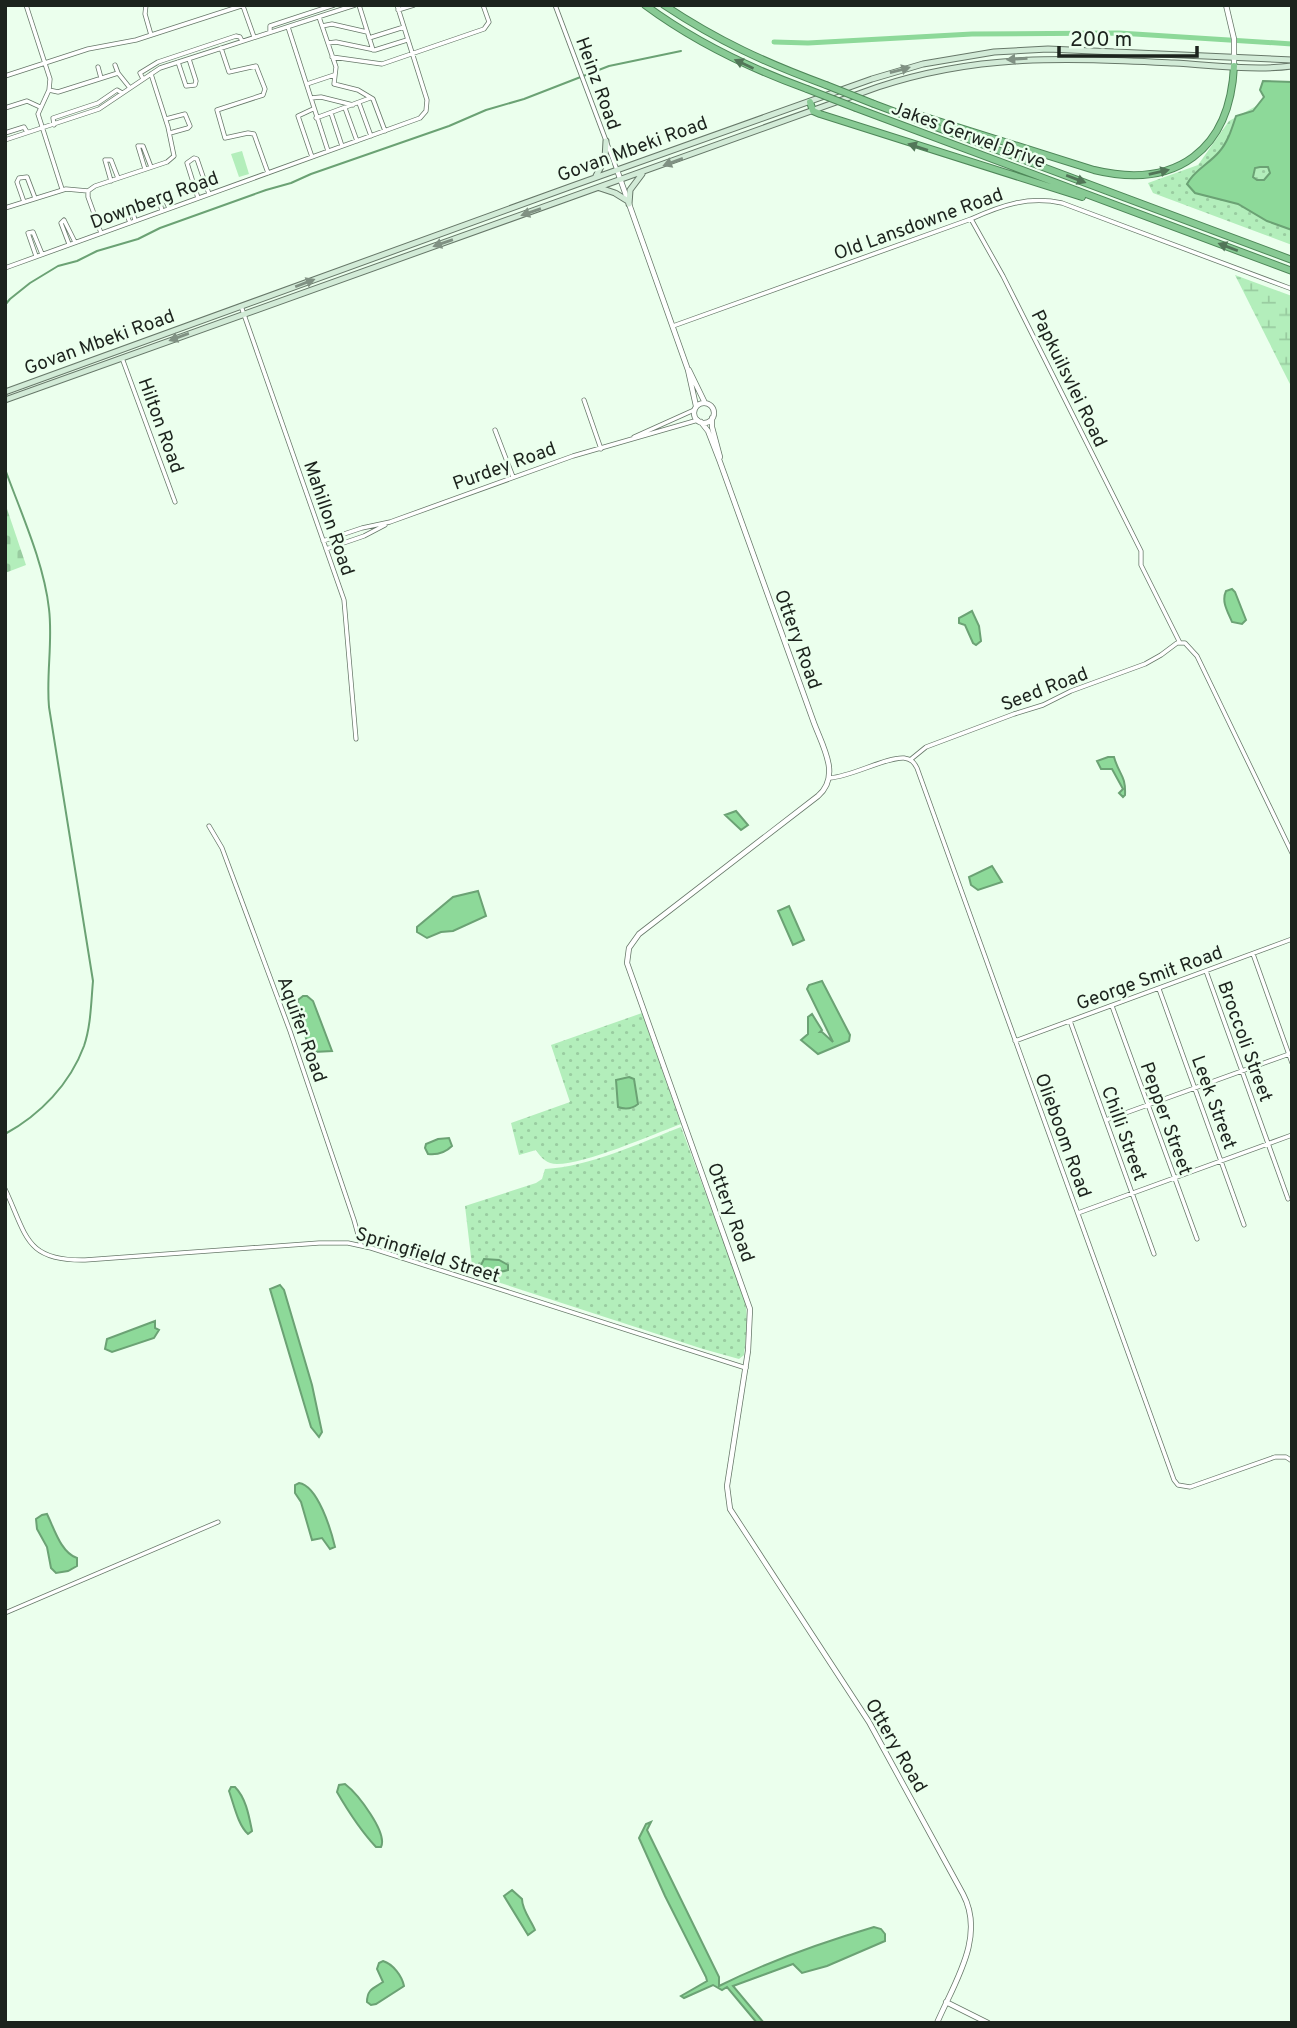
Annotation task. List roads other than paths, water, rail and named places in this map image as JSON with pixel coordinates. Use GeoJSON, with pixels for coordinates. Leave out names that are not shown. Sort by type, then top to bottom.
{"type":"FeatureCollection","features":[{"type":"Feature","properties":{"kind":"highway","name":"Jakes Gerwel Drive"},"geometry":{"type":"LineString","coordinates":[[645,5],[686,34],[717,51],[807,89],[1292,271]]}},
{"type":"Feature","properties":{"kind":"highway","name":"Jakes Gerwel Drive"},"geometry":{"type":"LineString","coordinates":[[664,5],[693,25],[742,52],[1292,260]]}},
{"type":"Feature","properties":{"kind":"highway"},"geometry":{"type":"LineString","coordinates":[[877,105],[911,112],[1106,173],[1130,176],[1153,174],[1186,163],[1203,150],[1217,132],[1232,91],[1234,62]]}},
{"type":"Feature","properties":{"kind":"highway"},"geometry":{"type":"LineString","coordinates":[[810,102],[813,111],[966,162],[1135,212]]}},
{"type":"Feature","properties":{"kind":"main road","name":"Govan Mbeki Road"},"geometry":{"type":"LineString","coordinates":[[5,391],[898,71],[994,52],[1033,49],[1084,50],[1292,66]]}},
{"type":"Feature","properties":{"kind":"main road","name":"Govan Mbeki Road"},"geometry":{"type":"LineString","coordinates":[[5,400],[900,80],[946,68],[995,61],[1050,58],[1234,62],[1292,60]]}},
{"type":"Feature","properties":{"kind":"main road"},"geometry":{"type":"LineString","coordinates":[[590,180],[604,164],[606,141]]}},
{"type":"Feature","properties":{"kind":"main road"},"geometry":{"type":"LineString","coordinates":[[599,188],[615,193],[629,202],[631,186],[645,172]]}},
{"type":"Feature","properties":{"kind":"street"},"geometry":{"type":"LineString","coordinates":[[26,5],[50,79],[49,90],[38,114],[62,189]]}},
{"type":"Feature","properties":{"kind":"street"},"geometry":{"type":"LineString","coordinates":[[146,5],[145,14],[151,35]]}},
{"type":"Feature","properties":{"kind":"street"},"geometry":{"type":"LineString","coordinates":[[5,76],[89,49],[124,44],[243,5],[254,37]]}},
{"type":"Feature","properties":{"kind":"street"},"geometry":{"type":"LineString","coordinates":[[271,32],[270,26],[334,5]]}},
{"type":"Feature","properties":{"kind":"street"},"geometry":{"type":"LineString","coordinates":[[5,140],[99,109],[151,74],[178,62],[357,5],[373,50]]}},
{"type":"Feature","properties":{"kind":"street"},"geometry":{"type":"LineString","coordinates":[[412,54],[397,8],[414,5]]}},
{"type":"Feature","properties":{"kind":"street"},"geometry":{"type":"LineString","coordinates":[[332,57],[379,64],[412,54],[484,29],[489,22],[483,5]]}},
{"type":"Feature","properties":{"kind":"street","name":"Heinz Road"},"geometry":{"type":"LineString","coordinates":[[555,5],[617,170]]}},
{"type":"Feature","properties":{"kind":"street"},"geometry":{"type":"LineString","coordinates":[[1226,5],[1234,41],[1234,62]]}},
{"type":"Feature","properties":{"kind":"street"},"geometry":{"type":"LineString","coordinates":[[319,17],[337,67],[334,85],[363,93],[374,100],[385,131]]}},
{"type":"Feature","properties":{"kind":"street"},"geometry":{"type":"LineString","coordinates":[[322,26],[332,24],[367,32]]}},
{"type":"Feature","properties":{"kind":"street"},"geometry":{"type":"LineString","coordinates":[[288,27],[328,152]]}},
{"type":"Feature","properties":{"kind":"street"},"geometry":{"type":"LineString","coordinates":[[369,38],[404,27]]}},
{"type":"Feature","properties":{"kind":"street"},"geometry":{"type":"LineString","coordinates":[[143,79],[140,73],[158,62],[236,36],[242,41]]}},
{"type":"Feature","properties":{"kind":"street"},"geometry":{"type":"LineString","coordinates":[[328,43],[336,42],[373,50],[408,40]]}},
{"type":"Feature","properties":{"kind":"street"},"geometry":{"type":"LineString","coordinates":[[221,48],[229,72],[256,66],[265,89],[263,95],[217,110],[225,138],[254,134],[268,173]]}},
{"type":"Feature","properties":{"kind":"street","name":"Downberg Road"},"geometry":{"type":"LineString","coordinates":[[5,268],[420,118],[426,111],[427,100],[412,54]]}},
{"type":"Feature","properties":{"kind":"street"},"geometry":{"type":"LineString","coordinates":[[178,62],[186,86],[194,85],[196,80],[189,59]]}},
{"type":"Feature","properties":{"kind":"street"},"geometry":{"type":"LineString","coordinates":[[115,65],[130,88]]}},
{"type":"Feature","properties":{"kind":"street"},"geometry":{"type":"LineString","coordinates":[[98,67],[101,78]]}},
{"type":"Feature","properties":{"kind":"street"},"geometry":{"type":"LineString","coordinates":[[49,90],[57,92],[118,73]]}},
{"type":"Feature","properties":{"kind":"street"},"geometry":{"type":"LineString","coordinates":[[5,208],[62,189],[88,191],[167,162],[174,156],[170,133],[151,74]]}},
{"type":"Feature","properties":{"kind":"street"},"geometry":{"type":"LineString","coordinates":[[307,85],[335,75]]}},
{"type":"Feature","properties":{"kind":"street"},"geometry":{"type":"LineString","coordinates":[[74,77],[77,86]]}},
{"type":"Feature","properties":{"kind":"street"},"geometry":{"type":"LineString","coordinates":[[14,95],[18,104]]}},
{"type":"Feature","properties":{"kind":"street"},"geometry":{"type":"LineString","coordinates":[[311,98],[321,97],[356,104]]}},
{"type":"Feature","properties":{"kind":"street"},"geometry":{"type":"LineString","coordinates":[[316,118],[370,98]]}},
{"type":"Feature","properties":{"kind":"street"},"geometry":{"type":"LineString","coordinates":[[5,108],[29,102],[40,107]]}},
{"type":"Feature","properties":{"kind":"street"},"geometry":{"type":"LineString","coordinates":[[356,104],[371,136]]}},
{"type":"Feature","properties":{"kind":"street"},"geometry":{"type":"LineString","coordinates":[[345,108],[357,141]]}},
{"type":"Feature","properties":{"kind":"street"},"geometry":{"type":"LineString","coordinates":[[312,157],[298,116],[313,109]]}},
{"type":"Feature","properties":{"kind":"street"},"geometry":{"type":"LineString","coordinates":[[331,113],[342,146]]}},
{"type":"Feature","properties":{"kind":"street"},"geometry":{"type":"LineString","coordinates":[[166,119],[185,114],[190,125],[170,133]]}},
{"type":"Feature","properties":{"kind":"street"},"geometry":{"type":"LineString","coordinates":[[5,133],[24,127],[28,133]]}},
{"type":"Feature","properties":{"kind":"street"},"geometry":{"type":"LineString","coordinates":[[145,169],[138,146],[143,146],[151,167]]}},
{"type":"Feature","properties":{"kind":"street"},"geometry":{"type":"LineString","coordinates":[[198,198],[188,160],[197,159],[209,194]]}},
{"type":"Feature","properties":{"kind":"street"},"geometry":{"type":"LineString","coordinates":[[111,181],[105,160],[111,160],[118,178]]}},
{"type":"Feature","properties":{"kind":"street"},"geometry":{"type":"LineString","coordinates":[[617,170],[688,370],[699,421],[707,422],[712,418],[712,409],[705,403],[688,370]]}},
{"type":"Feature","properties":{"kind":"street"},"geometry":{"type":"LineString","coordinates":[[23,202],[19,178],[27,177],[35,198]]}},
{"type":"Feature","properties":{"kind":"street"},"geometry":{"type":"LineString","coordinates":[[88,191],[101,233]]}},
{"type":"Feature","properties":{"kind":"street"},"geometry":{"type":"LineString","coordinates":[[162,211],[159,199],[161,197],[164,197],[169,208]]}},
{"type":"Feature","properties":{"kind":"street","name":"Old Lansdowne Road"},"geometry":{"type":"LineString","coordinates":[[673,326],[1021,201],[1045,200],[1062,204],[1292,289]]}},
{"type":"Feature","properties":{"kind":"street"},"geometry":{"type":"LineString","coordinates":[[130,223],[127,210],[132,210],[135,220]]}},
{"type":"Feature","properties":{"kind":"street","name":"Papkuilsvlei Road"},"geometry":{"type":"LineString","coordinates":[[971,219],[1003,276],[1141,551],[1141,565],[1180,643]]}},
{"type":"Feature","properties":{"kind":"street"},"geometry":{"type":"LineString","coordinates":[[69,244],[61,223],[64,220],[75,242]]}},
{"type":"Feature","properties":{"kind":"street"},"geometry":{"type":"LineString","coordinates":[[36,257],[28,233],[33,232],[42,254]]}},
{"type":"Feature","properties":{"kind":"street","name":"Mahillon Road"},"geometry":{"type":"LineString","coordinates":[[241,306],[346,609],[356,739]]}},
{"type":"Feature","properties":{"kind":"street","name":"Hilton Road"},"geometry":{"type":"LineString","coordinates":[[122,358],[175,502]]}},
{"type":"Feature","properties":{"kind":"street"},"geometry":{"type":"LineString","coordinates":[[584,400],[601,449]]}},
{"type":"Feature","properties":{"kind":"street"},"geometry":{"type":"LineString","coordinates":[[695,408],[705,403]]}},
{"type":"Feature","properties":{"kind":"street","name":"Purdey Road"},"geometry":{"type":"LineString","coordinates":[[323,541],[390,522],[573,456],[629,439],[695,408]]}},
{"type":"Feature","properties":{"kind":"street","name":"Ottery Road"},"geometry":{"type":"LineString","coordinates":[[712,418],[720,461]]}},
{"type":"Feature","properties":{"kind":"street","name":"Purdey Road"},"geometry":{"type":"LineString","coordinates":[[629,439],[699,421]]}},
{"type":"Feature","properties":{"kind":"street","name":"Ottery Road"},"geometry":{"type":"LineString","coordinates":[[699,421],[708,430],[720,461],[821,743],[830,778],[826,788],[818,796],[639,934],[627,953],[630,975],[749,1303],[751,1321],[746,1368],[727,1486],[729,1505],[869,1722],[966,1898],[971,1915],[972,1934],[965,1958],[937,2023]]}},
{"type":"Feature","properties":{"kind":"street"},"geometry":{"type":"LineString","coordinates":[[495,430],[513,477]]}},
{"type":"Feature","properties":{"kind":"street","name":"Purdey Road"},"geometry":{"type":"LineString","coordinates":[[326,549],[364,536],[390,522]]}},
{"type":"Feature","properties":{"kind":"street"},"geometry":{"type":"LineString","coordinates":[[1180,643],[1187,644],[1197,656],[1292,853]]}},
{"type":"Feature","properties":{"kind":"street","name":"Seed Road"},"geometry":{"type":"LineString","coordinates":[[910,760],[926,747],[1043,705],[1071,691],[1133,668],[1180,643]]}},
{"type":"Feature","properties":{"kind":"street"},"geometry":{"type":"LineString","coordinates":[[830,778],[898,759],[910,760]]}},
{"type":"Feature","properties":{"kind":"street","name":"Olieboom Road"},"geometry":{"type":"LineString","coordinates":[[910,760],[923,780],[1174,1480],[1178,1485],[1190,1487],[1275,1457],[1286,1457],[1292,1461]]}},
{"type":"Feature","properties":{"kind":"street","name":"Aquifer Road"},"geometry":{"type":"LineString","coordinates":[[209,826],[222,848],[276,992],[361,1245]]}},
{"type":"Feature","properties":{"kind":"street","name":"George Smit Road"},"geometry":{"type":"LineString","coordinates":[[1015,1041],[1292,939]]}},
{"type":"Feature","properties":{"kind":"street"},"geometry":{"type":"LineString","coordinates":[[1253,954],[1292,1063]]}},
{"type":"Feature","properties":{"kind":"street","name":"Broccoli Street"},"geometry":{"type":"LineString","coordinates":[[1206,971],[1288,1199]]}},
{"type":"Feature","properties":{"kind":"street","name":"Leek Street"},"geometry":{"type":"LineString","coordinates":[[1159,989],[1244,1225]]}},
{"type":"Feature","properties":{"kind":"street","name":"Pepper Street"},"geometry":{"type":"LineString","coordinates":[[1112,1006],[1197,1240]]}},
{"type":"Feature","properties":{"kind":"street","name":"Chilli Street"},"geometry":{"type":"LineString","coordinates":[[1070,1021],[1154,1254]]}},
{"type":"Feature","properties":{"kind":"street"},"geometry":{"type":"LineString","coordinates":[[1106,1120],[1290,1053]]}},
{"type":"Feature","properties":{"kind":"street"},"geometry":{"type":"LineString","coordinates":[[1077,1213],[1292,1135]]}},
{"type":"Feature","properties":{"kind":"street","name":"Springfield Street"},"geometry":{"type":"LineString","coordinates":[[5,1189],[32,1245],[54,1259],[85,1260],[319,1243],[361,1245],[746,1368]]}},
{"type":"Feature","properties":{"kind":"street"},"geometry":{"type":"LineString","coordinates":[[5,1613],[218,1522]]}},
{"type":"Feature","properties":{"kind":"street"},"geometry":{"type":"LineString","coordinates":[[946,2002],[988,2023]]}},
{"type":"Feature","properties":{"kind":"waterway"},"geometry":{"type":"LineString","coordinates":[[774,42],[808,43],[972,34],[1119,33],[1292,44]]}},
{"type":"Feature","properties":{"kind":"waterway"},"geometry":{"type":"LineString","coordinates":[[5,305],[30,283],[58,266],[77,261],[97,251],[138,239],[160,228],[449,126],[486,110],[524,99],[609,66],[681,51]]}},
{"type":"Feature","properties":{"kind":"waterway"},"geometry":{"type":"LineString","coordinates":[[5,469],[31,538],[46,592],[50,621],[49,707],[93,981],[86,1038],[71,1073],[42,1108],[5,1134]]}}]}
